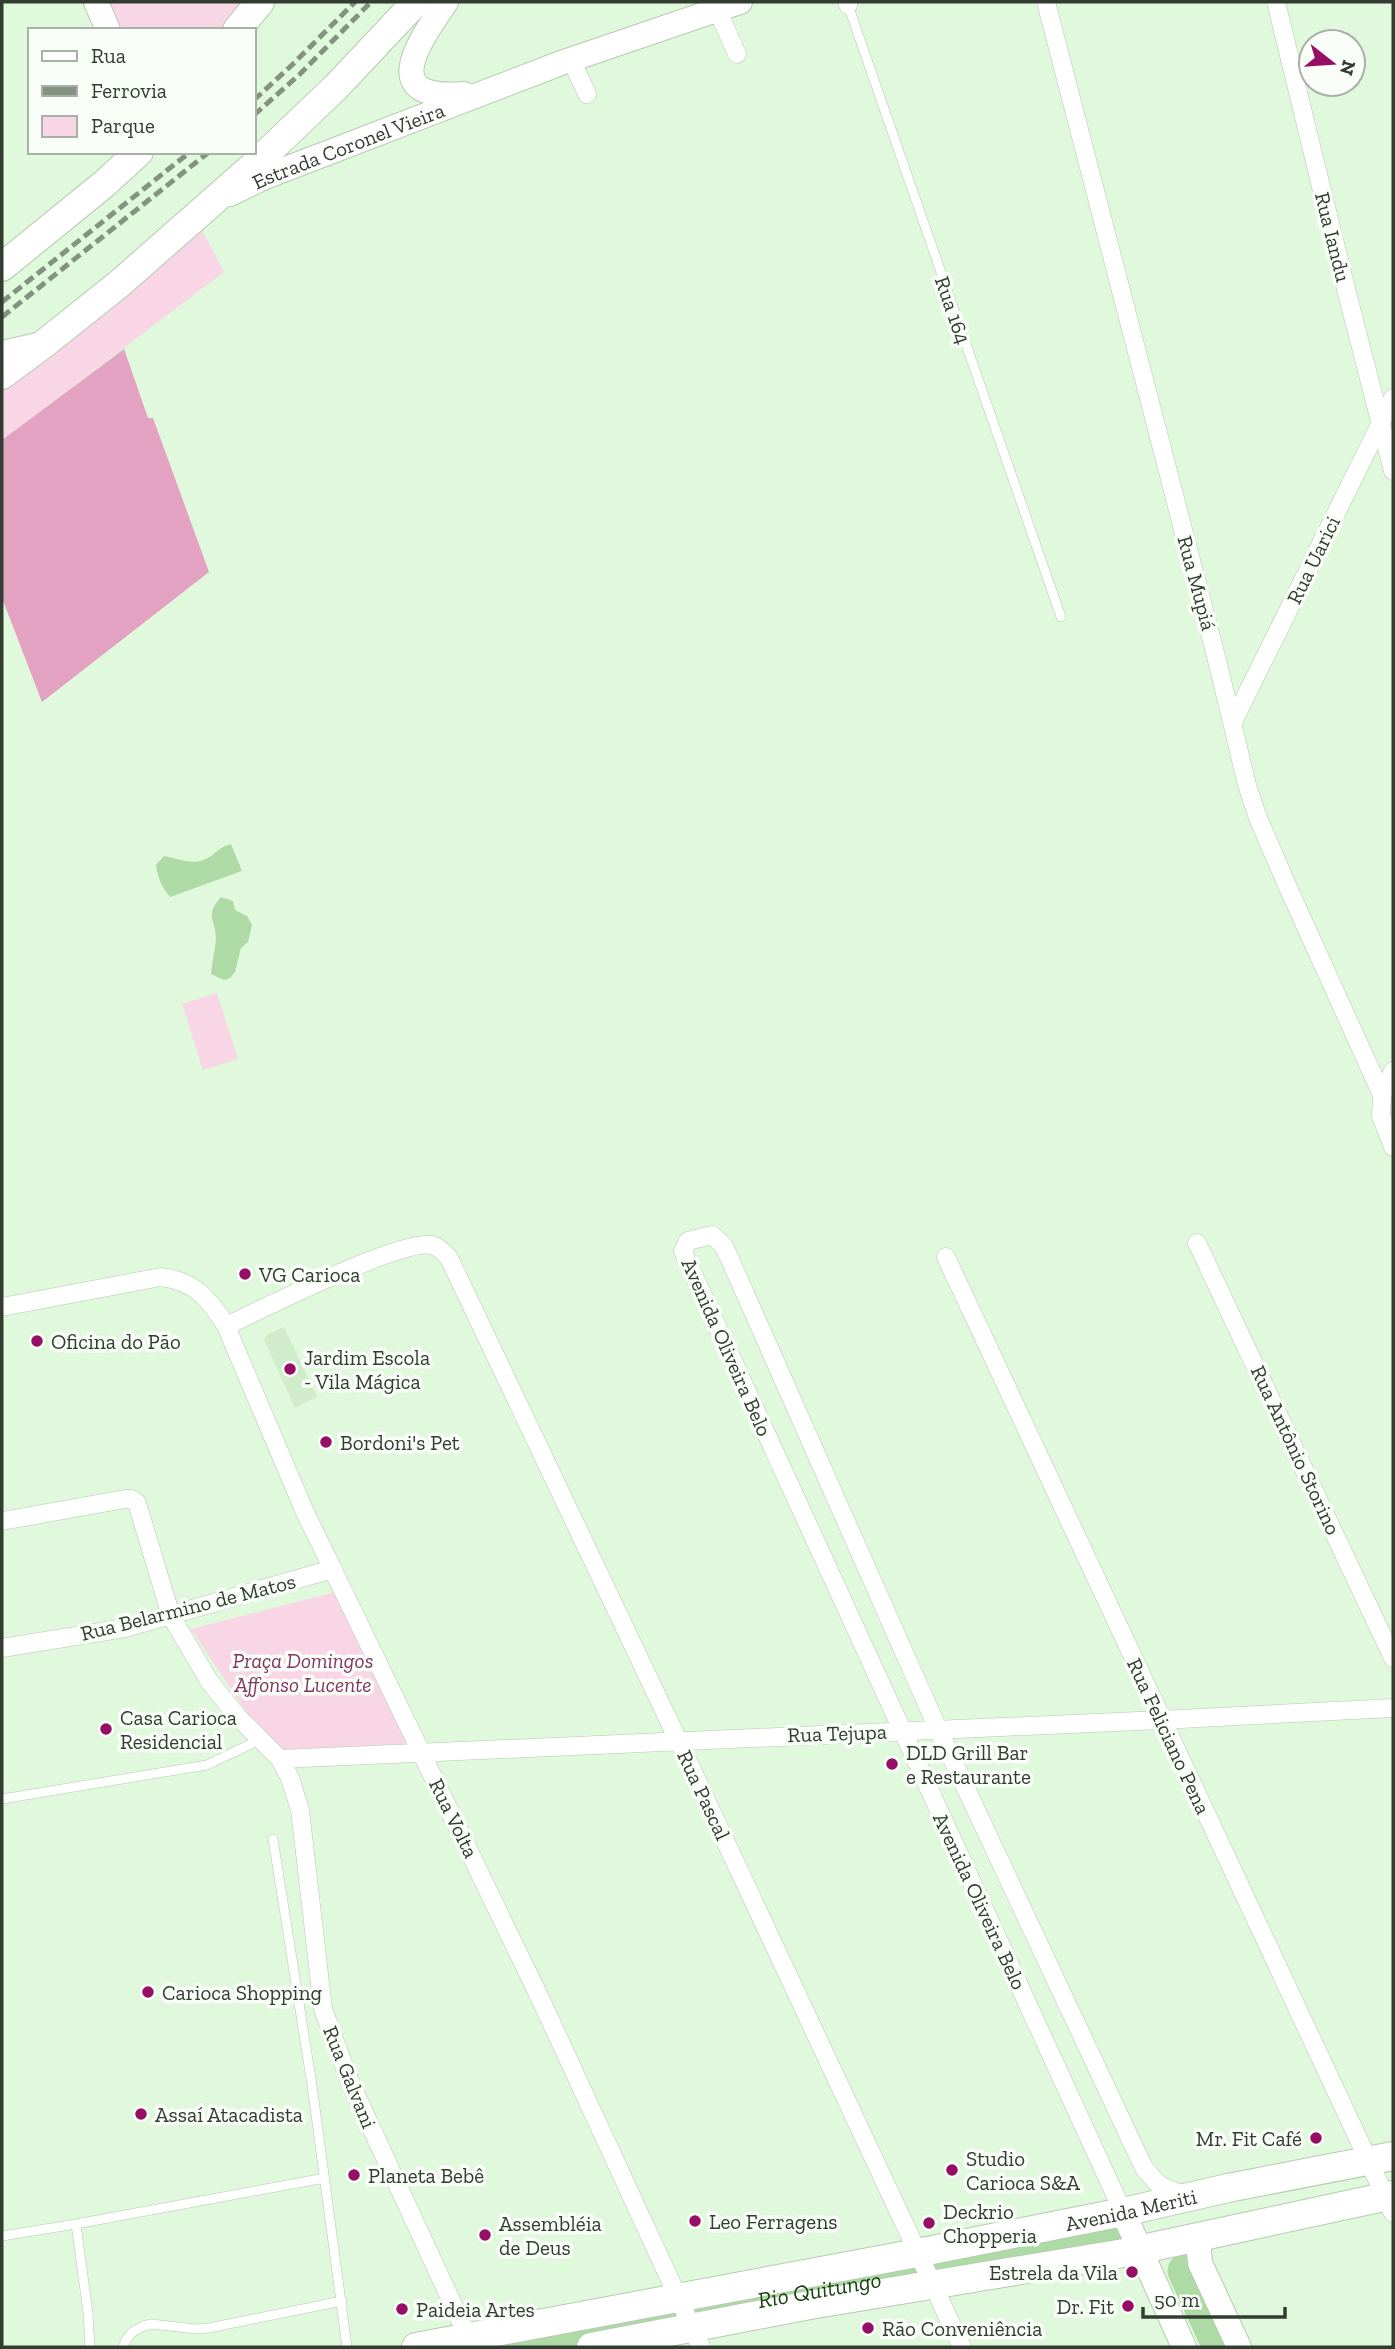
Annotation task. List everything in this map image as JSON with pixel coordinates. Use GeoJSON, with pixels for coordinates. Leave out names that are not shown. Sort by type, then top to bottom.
{"type":"FeatureCollection","features":[{"type":"Feature","properties":{"kind":"main road"},"geometry":{"type":"LineString","coordinates":[[239,28],[260,2]]}},
{"type":"Feature","properties":{"kind":"main road"},"geometry":{"type":"LineString","coordinates":[[2,374],[119,284],[297,126],[416,2]]}},
{"type":"Feature","properties":{"kind":"main road"},"geometry":{"type":"LineString","coordinates":[[2,248],[86,185],[121,154]]}},
{"type":"Feature","properties":{"kind":"main road"},"geometry":{"type":"LineString","coordinates":[[2,267],[137,154]]}},
{"type":"Feature","properties":{"kind":"main road","name":"Avenida Meriti"},"geometry":{"type":"LineString","coordinates":[[416,2347],[468,2337],[690,2320],[810,2305],[1123,2212],[1381,2158]]}},
{"type":"Feature","properties":{"kind":"main road","name":"Avenida Meriti"},"geometry":{"type":"LineString","coordinates":[[925,2269],[1140,2250],[1391,2202]]}},
{"type":"Feature","properties":{"kind":"main road","name":"Avenida Meriti"},"geometry":{"type":"LineString","coordinates":[[591,2347],[690,2320]]}},
{"type":"Feature","properties":{"kind":"street"},"geometry":{"type":"LineString","coordinates":[[96,2],[107,28]]}},
{"type":"Feature","properties":{"kind":"street","name":"Estrada Coronel Vieira"},"geometry":{"type":"LineString","coordinates":[[446,2],[414,54],[412,75],[417,86],[435,94],[456,95],[485,91]]}},
{"type":"Feature","properties":{"kind":"street","name":"Rua Mupiá"},"geometry":{"type":"LineString","coordinates":[[1046,2],[1233,722],[1247,785],[1258,818],[1382,1094],[1381,1116],[1393,1147]]}},
{"type":"Feature","properties":{"kind":"street","name":"Rua Iandu"},"geometry":{"type":"LineString","coordinates":[[1276,2],[1393,471]]}},
{"type":"Feature","properties":{"kind":"street"},"geometry":{"type":"LineString","coordinates":[[728,6],[737,54]]}},
{"type":"Feature","properties":{"kind":"street","name":"Estrada Coronel Vieira"},"geometry":{"type":"LineString","coordinates":[[212,202],[265,177],[485,91],[728,6]]}},
{"type":"Feature","properties":{"kind":"street"},"geometry":{"type":"LineString","coordinates":[[571,59],[587,94]]}},
{"type":"Feature","properties":{"kind":"street"},"geometry":{"type":"LineString","coordinates":[[2,353],[45,343]]}},
{"type":"Feature","properties":{"kind":"street","name":"Rua Uarici"},"geometry":{"type":"LineString","coordinates":[[1233,722],[1393,398]]}},
{"type":"Feature","properties":{"kind":"street"},"geometry":{"type":"LineString","coordinates":[[1382,1094],[1393,1071]]}},
{"type":"Feature","properties":{"kind":"street","name":"Avenida Oliveira Belo"},"geometry":{"type":"LineString","coordinates":[[1184,2347],[686,1258],[683,1251],[688,1241],[712,1235],[724,1246],[938,1729],[1144,2168],[1159,2185],[1188,2197]]}},
{"type":"Feature","properties":{"kind":"street","name":"Rua Antônio Storino"},"geometry":{"type":"LineString","coordinates":[[1197,1243],[1393,1658]]}},
{"type":"Feature","properties":{"kind":"street","name":"Rua Pascal"},"geometry":{"type":"LineString","coordinates":[[226,1326],[356,1266],[401,1250],[430,1245],[438,1247],[449,1258],[962,2347]]}},
{"type":"Feature","properties":{"kind":"street","name":"Rua Feliciano Pena"},"geometry":{"type":"LineString","coordinates":[[946,1257],[1161,1720],[1381,2158],[1391,2202]]}},
{"type":"Feature","properties":{"kind":"street","name":"Rua Volta"},"geometry":{"type":"LineString","coordinates":[[2,1307],[161,1277],[177,1279],[214,1306],[226,1326],[304,1510],[423,1754],[690,2320]]}},
{"type":"Feature","properties":{"kind":"street"},"geometry":{"type":"LineString","coordinates":[[2,1521],[132,1499],[141,1510],[171,1616],[209,1681],[238,1717],[280,1759]]}},
{"type":"Feature","properties":{"kind":"street","name":"Rua Belarmino de Matos"},"geometry":{"type":"LineString","coordinates":[[2,1648],[125,1628],[333,1569]]}},
{"type":"Feature","properties":{"kind":"street","name":"Rua Tejupa"},"geometry":{"type":"LineString","coordinates":[[280,1759],[1393,1708]]}},
{"type":"Feature","properties":{"kind":"street","name":"Rua Galvani"},"geometry":{"type":"LineString","coordinates":[[280,1759],[290,1778],[300,1810],[323,2009],[333,2041],[468,2337]]}},
{"type":"Feature","properties":{"kind":"street"},"geometry":{"type":"LineString","coordinates":[[1198,2239],[1200,2263],[1239,2347]]}},
{"type":"Feature","properties":{"kind":"lane","name":"Rua 164"},"geometry":{"type":"LineString","coordinates":[[848,4],[1061,617]]}},
{"type":"Feature","properties":{"kind":"lane"},"geometry":{"type":"LineString","coordinates":[[2,1799],[207,1765],[259,1740]]}},
{"type":"Feature","properties":{"kind":"lane"},"geometry":{"type":"LineString","coordinates":[[273,1839],[325,2178],[347,2347]]}},
{"type":"Feature","properties":{"kind":"lane"},"geometry":{"type":"LineString","coordinates":[[2,2236],[325,2178]]}},
{"type":"Feature","properties":{"kind":"lane"},"geometry":{"type":"LineString","coordinates":[[76,2224],[90,2347]]}},
{"type":"Feature","properties":{"kind":"lane"},"geometry":{"type":"LineString","coordinates":[[122,2347],[129,2335],[151,2324],[209,2328],[342,2301]]}},
{"type":"Feature","properties":{"kind":"shaded area"},"geometry":{"type":"Polygon","coordinates":[[[124,349],[148,418],[153,418],[209,572],[42,702],[2,598],[2,440],[124,349]]]}},
{"type":"Feature","properties":{"kind":"shaded area"},"geometry":{"type":"Polygon","coordinates":[[[231,844],[242,871],[170,897],[160,882],[156,865],[164,856],[198,861],[207,859],[231,844]]]}},
{"type":"Feature","properties":{"kind":"shaded area"},"geometry":{"type":"Polygon","coordinates":[[[221,897],[233,901],[235,910],[247,916],[252,925],[248,942],[241,948],[235,972],[224,980],[211,974],[216,939],[212,913],[221,897]]]}},
{"type":"Feature","properties":{"kind":"shaded area","name":"Jardim Escola - Vila Mágica"},"geometry":{"type":"Polygon","coordinates":[[[284,1327],[317,1397],[295,1408],[264,1340],[268,1334],[284,1327]]]}},
{"type":"Feature","properties":{"kind":"green space"},"geometry":{"type":"Polygon","coordinates":[[[94,2],[244,2],[224,28],[106,28],[94,2]]]}},
{"type":"Feature","properties":{"kind":"green space"},"geometry":{"type":"Polygon","coordinates":[[[200,226],[224,272],[2,440],[2,383],[200,226]]]}},
{"type":"Feature","properties":{"kind":"green space"},"geometry":{"type":"Polygon","coordinates":[[[217,993],[238,1059],[203,1070],[182,1004],[217,993]]]}},
{"type":"Feature","properties":{"kind":"green space","name":"Praça Domingos Affonso Lucente"},"geometry":{"type":"Polygon","coordinates":[[[340,1591],[410,1738],[399,1751],[283,1752],[266,1741],[191,1629],[340,1591]]]}},
{"type":"Feature","properties":{"kind":"waterway","name":"Rio Quitungo"},"geometry":{"type":"LineString","coordinates":[[522,2347],[720,2307],[960,2265],[1117,2232]]}},
{"type":"Feature","properties":{"kind":"waterway","name":"Rio Quitungo"},"geometry":{"type":"LineString","coordinates":[[1185,2271],[1220,2347]]}},
{"type":"Feature","properties":{"kind":"railway"},"geometry":{"type":"LineString","coordinates":[[256,98],[355,2]]}},
{"type":"Feature","properties":{"kind":"railway"},"geometry":{"type":"LineString","coordinates":[[256,113],[300,74],[371,2]]}},
{"type":"Feature","properties":{"kind":"railway"},"geometry":{"type":"LineString","coordinates":[[2,302],[187,154]]}},
{"type":"Feature","properties":{"kind":"railway"},"geometry":{"type":"LineString","coordinates":[[2,317],[206,154]]}},
{"type":"Feature","properties":{"kind":"place","name":"VG Carioca"},"geometry":{"type":"Point","coordinates":[245,1274]}},
{"type":"Feature","properties":{"kind":"place","name":"Oficina do Pão"},"geometry":{"type":"Point","coordinates":[37,1341]}},
{"type":"Feature","properties":{"kind":"place","name":"Jardim Escola - Vila Mágica"},"geometry":{"type":"Point","coordinates":[290,1369]}},
{"type":"Feature","properties":{"kind":"place","name":"Bordoni's Pet"},"geometry":{"type":"Point","coordinates":[326,1442]}},
{"type":"Feature","properties":{"kind":"place","name":"Casa Carioca Residencial"},"geometry":{"type":"Point","coordinates":[106,1729]}},
{"type":"Feature","properties":{"kind":"place","name":"DLD Grill Bar e Restaurante"},"geometry":{"type":"Point","coordinates":[892,1764]}},
{"type":"Feature","properties":{"kind":"place","name":"Carioca Shopping"},"geometry":{"type":"Point","coordinates":[148,1992]}},
{"type":"Feature","properties":{"kind":"place","name":"Assaí Atacadista"},"geometry":{"type":"Point","coordinates":[141,2114]}},
{"type":"Feature","properties":{"kind":"place","name":"Mr. Fit Café"},"geometry":{"type":"Point","coordinates":[1316,2138]}},
{"type":"Feature","properties":{"kind":"place","name":"Studio Carioca S&A"},"geometry":{"type":"Point","coordinates":[952,2170]}},
{"type":"Feature","properties":{"kind":"place","name":"Planeta Bebê"},"geometry":{"type":"Point","coordinates":[354,2175]}},
{"type":"Feature","properties":{"kind":"place","name":"Leo Ferragens"},"geometry":{"type":"Point","coordinates":[695,2221]}},
{"type":"Feature","properties":{"kind":"place","name":"Deckrio Chopperia"},"geometry":{"type":"Point","coordinates":[929,2223]}},
{"type":"Feature","properties":{"kind":"place","name":"Assembléia de Deus"},"geometry":{"type":"Point","coordinates":[485,2235]}},
{"type":"Feature","properties":{"kind":"place","name":"Estrela da Vila"},"geometry":{"type":"Point","coordinates":[1132,2272]}},
{"type":"Feature","properties":{"kind":"place","name":"Dr. Fit"},"geometry":{"type":"Point","coordinates":[1128,2306]}},
{"type":"Feature","properties":{"kind":"place","name":"Paideia Artes"},"geometry":{"type":"Point","coordinates":[402,2309]}},
{"type":"Feature","properties":{"kind":"place","name":"Rão Conveniência"},"geometry":{"type":"Point","coordinates":[868,2328]}}]}
